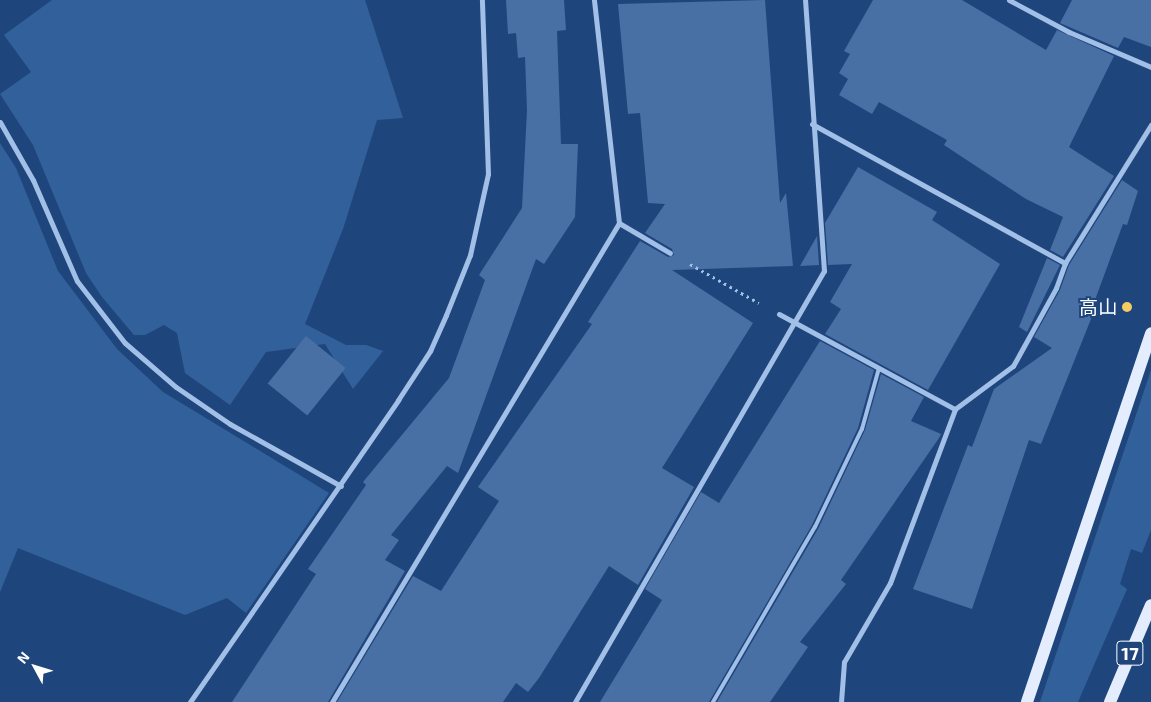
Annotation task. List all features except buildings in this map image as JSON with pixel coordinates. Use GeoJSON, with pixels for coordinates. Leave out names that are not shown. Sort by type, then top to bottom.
{"type":"FeatureCollection","features":[{"type":"Feature","properties":{"kind":"main road"},"geometry":{"type":"LineString","coordinates":[[1027,702],[1151,333]]}},
{"type":"Feature","properties":{"kind":"main road","name":"17"},"geometry":{"type":"LineString","coordinates":[[1110,702],[1151,605]]}},
{"type":"Feature","properties":{"kind":"street"},"geometry":{"type":"LineString","coordinates":[[190,702],[341,486],[430,351],[470,255],[482,213],[488,174],[482,0]]}},
{"type":"Feature","properties":{"kind":"street"},"geometry":{"type":"LineString","coordinates":[[332,702],[618,223],[594,0]]}},
{"type":"Feature","properties":{"kind":"street"},"geometry":{"type":"LineString","coordinates":[[574,702],[796,323],[824,271],[812,124],[805,0]]}},
{"type":"Feature","properties":{"kind":"street"},"geometry":{"type":"LineString","coordinates":[[1009,0],[1070,32],[1151,67]]}},
{"type":"Feature","properties":{"kind":"street"},"geometry":{"type":"LineString","coordinates":[[0,122],[33,180],[77,281],[125,343],[176,387],[230,424],[341,486]]}},
{"type":"Feature","properties":{"kind":"street"},"geometry":{"type":"LineString","coordinates":[[812,124],[1065,263]]}},
{"type":"Feature","properties":{"kind":"street"},"geometry":{"type":"LineString","coordinates":[[841,702],[844,662],[890,583],[955,409],[1012,366],[1056,288],[1065,263],[1151,125]]}},
{"type":"Feature","properties":{"kind":"street"},"geometry":{"type":"LineString","coordinates":[[618,223],[670,253]]}},
{"type":"Feature","properties":{"kind":"street"},"geometry":{"type":"LineString","coordinates":[[779,314],[955,409]]}},
{"type":"Feature","properties":{"kind":"lane"},"geometry":{"type":"LineString","coordinates":[[714,702],[815,527],[862,429],[879,368]]}},
{"type":"Feature","properties":{"kind":"path"},"geometry":{"type":"LineString","coordinates":[[670,253],[779,314]]}},
{"type":"Feature","properties":{"kind":"shaded area"},"geometry":{"type":"Polygon","coordinates":[[[52,0],[365,0],[403,118],[377,120],[343,229],[305,324],[346,345],[366,345],[383,351],[353,389],[325,344],[266,352],[230,405],[185,373],[177,333],[164,325],[145,335],[134,335],[102,297],[86,273],[33,145],[0,94],[31,72],[4,35],[52,0]]]}},
{"type":"Feature","properties":{"kind":"shaded area"},"geometry":{"type":"Polygon","coordinates":[[[0,143],[16,168],[58,271],[117,349],[163,392],[329,493],[246,613],[227,598],[185,615],[18,548],[0,592],[0,143]]]}},
{"type":"Feature","properties":{"kind":"shaded area"},"geometry":{"type":"Polygon","coordinates":[[[1151,370],[1151,530],[1142,553],[1131,549],[1120,584],[1127,589],[1078,702],[1040,702],[1151,370]]]}},
{"type":"Feature","properties":{"kind":"place","name":"高山"},"geometry":{"type":"Point","coordinates":[1127,307]}}]}
